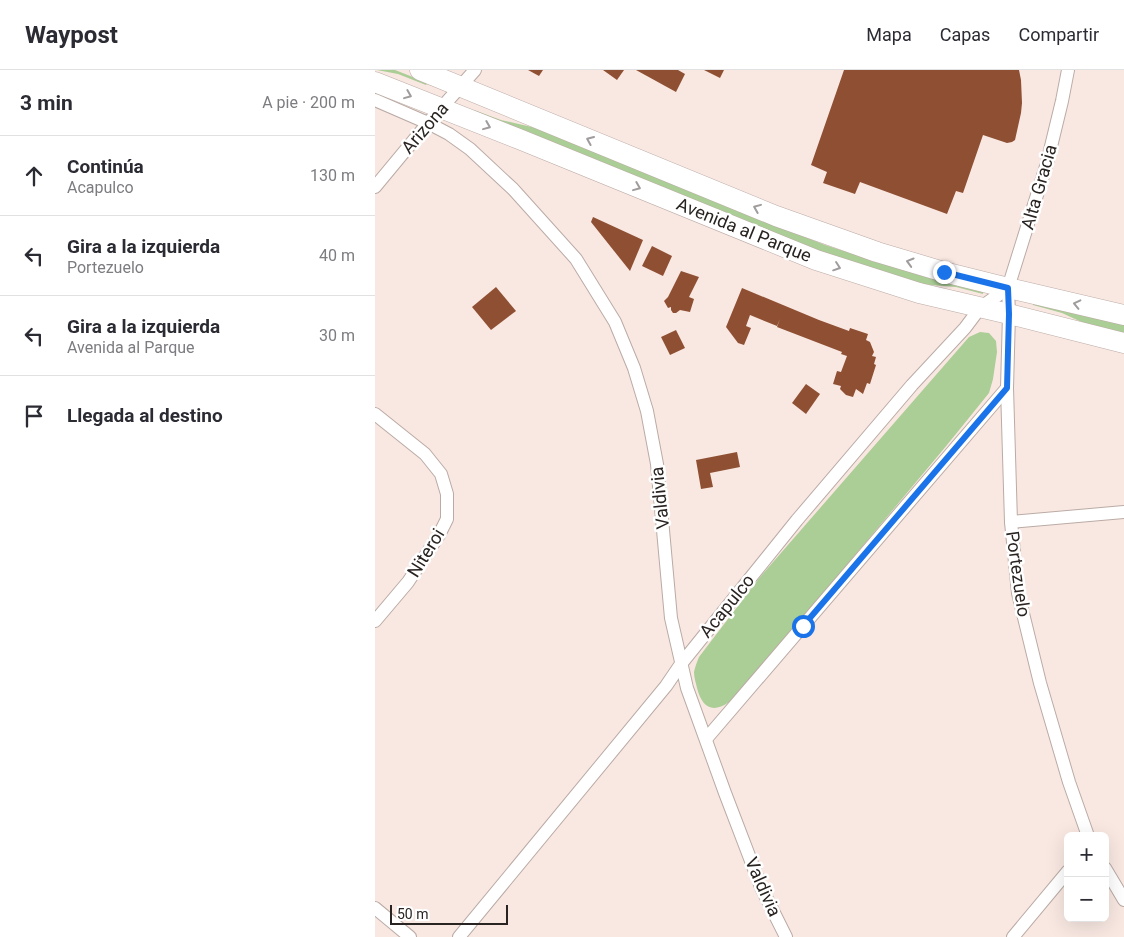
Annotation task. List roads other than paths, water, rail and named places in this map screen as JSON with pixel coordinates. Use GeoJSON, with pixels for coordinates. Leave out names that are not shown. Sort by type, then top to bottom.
{"type":"FeatureCollection","features":[{"type":"Feature","properties":{"kind":"main road","name":"Avenida al Parque"},"geometry":{"type":"LineString","coordinates":[[420,70],[776,216],[877,252],[944,272],[1008,302],[1124,343]]}},
{"type":"Feature","properties":{"kind":"main road","name":"Avenida al Parque"},"geometry":{"type":"LineString","coordinates":[[375,82],[435,116],[816,260],[869,278],[980,308],[1008,302],[1124,315]]}},
{"type":"Feature","properties":{"kind":"street","name":"Arizona"},"geometry":{"type":"LineString","coordinates":[[375,187],[475,70]]}},
{"type":"Feature","properties":{"kind":"street","name":"Alta Gracia"},"geometry":{"type":"LineString","coordinates":[[1008,302],[1047,163],[1063,101],[1068,70]]}},
{"type":"Feature","properties":{"kind":"street","name":"Avenida al Parque"},"geometry":{"type":"LineString","coordinates":[[375,100],[435,116]]}},
{"type":"Feature","properties":{"kind":"street","name":"Valdivia"},"geometry":{"type":"LineString","coordinates":[[435,116],[449,134],[470,148],[513,189],[576,259],[615,322],[635,368],[647,411],[657,464],[671,618],[687,688],[761,887],[786,937]]}},
{"type":"Feature","properties":{"kind":"street","name":"Portezuelo"},"geometry":{"type":"LineString","coordinates":[[1008,302],[1007,388],[1011,522],[1018,593],[1040,683],[1069,782],[1087,832]]}},
{"type":"Feature","properties":{"kind":"street","name":"Acapulco"},"geometry":{"type":"LineString","coordinates":[[459,937],[665,686],[797,520],[912,386],[965,328],[980,308]]}},
{"type":"Feature","properties":{"kind":"street"},"geometry":{"type":"LineString","coordinates":[[706,740],[1007,388]]}},
{"type":"Feature","properties":{"kind":"street","name":"Niteroi"},"geometry":{"type":"LineString","coordinates":[[375,414],[425,454],[441,474],[447,494],[447,519],[439,536],[408,582],[375,621]]}},
{"type":"Feature","properties":{"kind":"street"},"geometry":{"type":"LineString","coordinates":[[1011,522],[1124,512]]}},
{"type":"Feature","properties":{"kind":"street"},"geometry":{"type":"LineString","coordinates":[[1109,875],[1124,900]]}},
{"type":"Feature","properties":{"kind":"street"},"geometry":{"type":"LineString","coordinates":[[1013,937],[1064,876]]}},
{"type":"Feature","properties":{"kind":"street"},"geometry":{"type":"LineString","coordinates":[[375,908],[410,937]]}}]}
